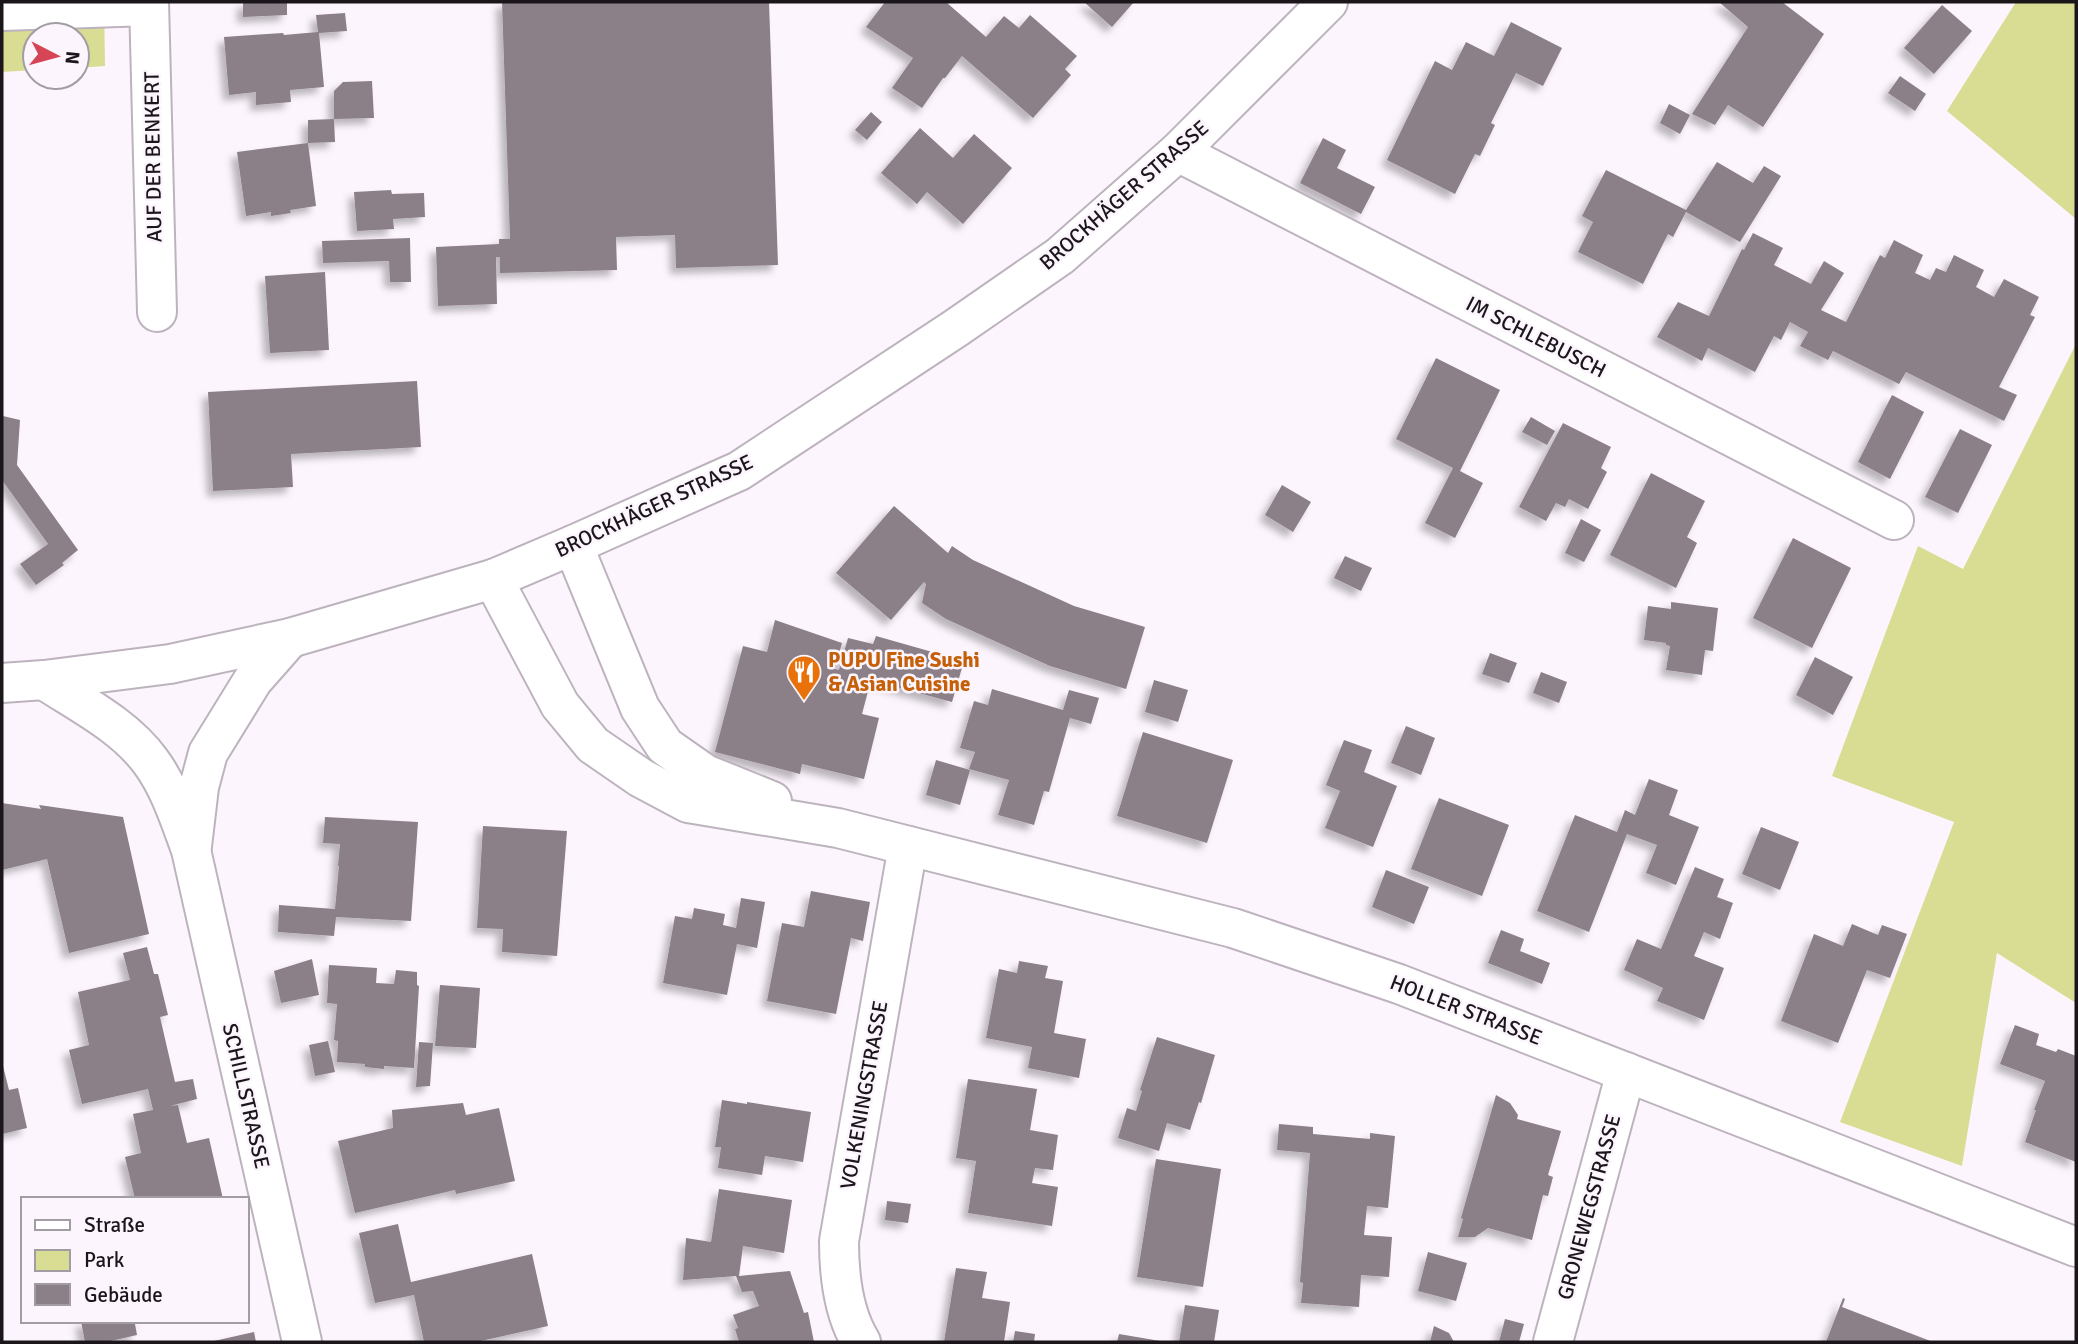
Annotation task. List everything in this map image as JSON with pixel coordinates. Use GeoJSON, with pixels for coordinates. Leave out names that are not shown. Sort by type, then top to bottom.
{"type":"FeatureCollection","features":[{"type":"Feature","properties":{"kind":"street","name":"BROCKHÄGER STRASSE"},"geometry":{"type":"LineString","coordinates":[[2,683],[170,664],[290,638],[493,579],[739,471],[1060,256],[1178,152],[1328,2]]}},
{"type":"Feature","properties":{"kind":"street"},"geometry":{"type":"LineString","coordinates":[[2,11],[149,4]]}},
{"type":"Feature","properties":{"kind":"street","name":"AUF DER BENKERT"},"geometry":{"type":"LineString","coordinates":[[149,4],[157,312]]}},
{"type":"Feature","properties":{"kind":"street","name":"IM SCHLEBUSCH"},"geometry":{"type":"LineString","coordinates":[[1178,152],[1894,520]]}},
{"type":"Feature","properties":{"kind":"street","name":"HOLLER STRASSE"},"geometry":{"type":"LineString","coordinates":[[573,545],[640,708],[666,746],[705,774],[838,828]]}},
{"type":"Feature","properties":{"kind":"street","name":"HOLLER STRASSE"},"geometry":{"type":"LineString","coordinates":[[493,579],[560,705],[593,746],[641,778],[688,803],[838,828],[1233,928],[1399,984],[2076,1247]]}},
{"type":"Feature","properties":{"kind":"street","name":"SCHILLSTRASSE"},"geometry":{"type":"LineString","coordinates":[[191,850],[199,786],[208,753],[253,680],[290,638]]}},
{"type":"Feature","properties":{"kind":"street","name":"SCHILLSTRASSE"},"geometry":{"type":"LineString","coordinates":[[44,680],[119,729],[150,761],[171,798],[191,850],[302,1342]]}},
{"type":"Feature","properties":{"kind":"street","name":"VOLKENINGSTRASSE"},"geometry":{"type":"LineString","coordinates":[[861,1342],[853,1329],[839,1270],[839,1241],[908,846]]}},
{"type":"Feature","properties":{"kind":"street","name":"GRONEWEGSTRASSE"},"geometry":{"type":"LineString","coordinates":[[1553,1342],[1626,1072]]}},
{"type":"Feature","properties":{"kind":"green space"},"geometry":{"type":"Polygon","coordinates":[[[2,2],[104,2],[105,66],[91,67],[91,21],[21,21],[21,71],[2,72],[2,2]]]}},
{"type":"Feature","properties":{"kind":"green space"},"geometry":{"type":"Polygon","coordinates":[[[2016,2],[2076,2],[2076,219],[1947,111],[2016,2]]]}},
{"type":"Feature","properties":{"kind":"green space"},"geometry":{"type":"Polygon","coordinates":[[[2076,344],[2076,1003],[1997,953],[1962,1166],[1840,1122],[1954,822],[1832,776],[1918,546],[1963,569],[2076,344]]]}},
{"type":"Feature","properties":{"kind":"building"},"geometry":{"type":"Polygon","coordinates":[[[243,2],[287,2],[287,15],[243,17],[243,2]]]}},
{"type":"Feature","properties":{"kind":"building"},"geometry":{"type":"Polygon","coordinates":[[[502,2],[769,2],[778,265],[676,268],[675,235],[616,237],[617,270],[500,273],[500,257],[496,257],[497,304],[438,306],[436,247],[499,244],[499,239],[510,239],[502,2]]]}},
{"type":"Feature","properties":{"kind":"building"},"geometry":{"type":"Polygon","coordinates":[[[885,2],[946,2],[986,37],[1004,16],[1019,28],[1030,15],[1077,56],[1065,69],[1071,75],[1033,118],[962,56],[922,108],[892,88],[913,58],[866,27],[885,2]]]}},
{"type":"Feature","properties":{"kind":"building"},"geometry":{"type":"Polygon","coordinates":[[[1084,2],[1134,2],[1112,27],[1084,2]]]}},
{"type":"Feature","properties":{"kind":"building"},"geometry":{"type":"Polygon","coordinates":[[[1719,2],[1782,2],[1824,34],[1763,127],[1728,105],[1715,125],[1692,114],[1748,27],[1719,2]]]}},
{"type":"Feature","properties":{"kind":"building"},"geometry":{"type":"Polygon","coordinates":[[[1942,5],[1972,31],[1934,74],[1904,48],[1942,5]]]}},
{"type":"Feature","properties":{"kind":"building"},"geometry":{"type":"Polygon","coordinates":[[[345,13],[347,31],[319,33],[324,87],[290,90],[291,102],[256,105],[256,92],[229,95],[224,37],[318,32],[316,15],[345,13]]]}},
{"type":"Feature","properties":{"kind":"building"},"geometry":{"type":"Polygon","coordinates":[[[1511,22],[1562,48],[1543,86],[1516,73],[1491,123],[1495,125],[1480,156],[1475,154],[1455,194],[1387,160],[1435,61],[1452,70],[1466,42],[1494,56],[1511,22]]]}},
{"type":"Feature","properties":{"kind":"building"},"geometry":{"type":"Polygon","coordinates":[[[1900,76],[1926,94],[1915,111],[1888,93],[1900,76]]]}},
{"type":"Feature","properties":{"kind":"building"},"geometry":{"type":"Polygon","coordinates":[[[372,81],[374,118],[334,119],[334,91],[343,82],[372,81]]]}},
{"type":"Feature","properties":{"kind":"building"},"geometry":{"type":"Polygon","coordinates":[[[1669,104],[1690,115],[1680,134],[1660,123],[1669,104]]]}},
{"type":"Feature","properties":{"kind":"building"},"geometry":{"type":"Polygon","coordinates":[[[871,112],[882,122],[867,140],[855,130],[871,112]]]}},
{"type":"Feature","properties":{"kind":"building"},"geometry":{"type":"Polygon","coordinates":[[[334,119],[335,142],[308,143],[308,120],[334,119]]]}},
{"type":"Feature","properties":{"kind":"building"},"geometry":{"type":"Polygon","coordinates":[[[920,128],[953,158],[974,134],[1012,168],[963,224],[927,192],[917,204],[881,173],[920,128]]]}},
{"type":"Feature","properties":{"kind":"building"},"geometry":{"type":"Polygon","coordinates":[[[1323,138],[1346,150],[1337,168],[1375,187],[1361,214],[1300,183],[1323,138]]]}},
{"type":"Feature","properties":{"kind":"building"},"geometry":{"type":"Polygon","coordinates":[[[308,143],[316,206],[271,216],[271,212],[246,216],[237,152],[308,143]]]}},
{"type":"Feature","properties":{"kind":"building"},"geometry":{"type":"Polygon","coordinates":[[[1717,162],[1753,183],[1764,166],[1781,176],[1740,242],[1686,212],[1673,237],[1668,234],[1643,284],[1578,252],[1593,222],[1582,216],[1606,170],[1686,210],[1717,162]]]}},
{"type":"Feature","properties":{"kind":"building"},"geometry":{"type":"Polygon","coordinates":[[[391,190],[392,194],[424,193],[425,217],[393,219],[394,229],[357,231],[354,192],[391,190]]]}},
{"type":"Feature","properties":{"kind":"building"},"geometry":{"type":"Polygon","coordinates":[[[1753,233],[1783,248],[1774,265],[1811,284],[1824,261],[1844,273],[1821,310],[1846,322],[1880,255],[1885,258],[1894,240],[1923,255],[1915,273],[1930,280],[1936,268],[1946,272],[1954,255],[1984,270],[1976,287],[1994,297],[2004,279],[2039,297],[2030,315],[2035,317],[1999,387],[2017,395],[2004,421],[1906,372],[1899,384],[1833,351],[1828,360],[1800,346],[1808,332],[1790,322],[1781,340],[1774,336],[1755,372],[1708,348],[1702,361],[1657,337],[1678,302],[1709,316],[1742,249],[1744,250],[1753,233]]]}},
{"type":"Feature","properties":{"kind":"building"},"geometry":{"type":"Polygon","coordinates":[[[410,238],[411,282],[390,282],[389,261],[323,263],[322,241],[410,238]]]}},
{"type":"Feature","properties":{"kind":"building"},"geometry":{"type":"Polygon","coordinates":[[[325,272],[329,350],[270,353],[265,276],[325,272]]]}},
{"type":"Feature","properties":{"kind":"building"},"geometry":{"type":"Polygon","coordinates":[[[1436,358],[1500,390],[1460,471],[1483,483],[1455,538],[1425,523],[1453,468],[1396,439],[1436,358]]]}},
{"type":"Feature","properties":{"kind":"building"},"geometry":{"type":"Polygon","coordinates":[[[417,381],[421,447],[291,454],[293,487],[213,491],[208,392],[417,381]]]}},
{"type":"Feature","properties":{"kind":"building"},"geometry":{"type":"Polygon","coordinates":[[[1892,395],[1924,412],[1890,479],[1858,462],[1892,395]]]}},
{"type":"Feature","properties":{"kind":"building"},"geometry":{"type":"Polygon","coordinates":[[[3,416],[20,420],[17,465],[78,550],[62,563],[64,565],[36,585],[20,564],[48,544],[2,480],[3,416]]]}},
{"type":"Feature","properties":{"kind":"building"},"geometry":{"type":"Polygon","coordinates":[[[1531,417],[1555,431],[1547,445],[1522,432],[1531,417]]]}},
{"type":"Feature","properties":{"kind":"building"},"geometry":{"type":"Polygon","coordinates":[[[1563,423],[1611,447],[1601,468],[1607,472],[1588,509],[1569,499],[1565,507],[1556,503],[1546,521],[1519,507],[1563,423]]]}},
{"type":"Feature","properties":{"kind":"building"},"geometry":{"type":"Polygon","coordinates":[[[1960,429],[1992,445],[1958,513],[1925,497],[1960,429]]]}},
{"type":"Feature","properties":{"kind":"building"},"geometry":{"type":"Polygon","coordinates":[[[1651,473],[1705,501],[1687,537],[1697,543],[1676,588],[1610,555],[1651,473]]]}},
{"type":"Feature","properties":{"kind":"building"},"geometry":{"type":"Polygon","coordinates":[[[1282,485],[1311,502],[1293,532],[1265,515],[1282,485]]]}},
{"type":"Feature","properties":{"kind":"building"},"geometry":{"type":"Polygon","coordinates":[[[894,506],[948,553],[952,546],[973,560],[1074,606],[1145,627],[1126,689],[1050,666],[946,619],[922,603],[926,584],[924,582],[891,620],[836,573],[894,506]]]}},
{"type":"Feature","properties":{"kind":"building"},"geometry":{"type":"Polygon","coordinates":[[[1581,519],[1601,530],[1584,562],[1565,553],[1581,519]]]}},
{"type":"Feature","properties":{"kind":"building"},"geometry":{"type":"Polygon","coordinates":[[[1793,538],[1851,568],[1812,648],[1753,618],[1793,538]]]}},
{"type":"Feature","properties":{"kind":"building"},"geometry":{"type":"Polygon","coordinates":[[[1345,556],[1372,568],[1361,591],[1334,578],[1345,556]]]}},
{"type":"Feature","properties":{"kind":"building"},"geometry":{"type":"Polygon","coordinates":[[[1671,602],[1718,608],[1713,651],[1705,650],[1702,675],[1666,670],[1670,646],[1644,640],[1648,606],[1671,609],[1671,602]]]}},
{"type":"Feature","properties":{"kind":"building"},"geometry":{"type":"Polygon","coordinates":[[[775,620],[842,643],[835,669],[839,670],[848,638],[873,644],[876,636],[964,661],[952,702],[871,680],[862,714],[879,718],[864,779],[802,764],[800,774],[715,752],[743,646],[767,652],[775,620]]]}},
{"type":"Feature","properties":{"kind":"building"},"geometry":{"type":"Polygon","coordinates":[[[1490,653],[1517,663],[1509,683],[1482,674],[1490,653]]]}},
{"type":"Feature","properties":{"kind":"building"},"geometry":{"type":"Polygon","coordinates":[[[1815,657],[1853,677],[1833,715],[1796,695],[1815,657]]]}},
{"type":"Feature","properties":{"kind":"building"},"geometry":{"type":"Polygon","coordinates":[[[1541,672],[1567,682],[1559,703],[1533,693],[1541,672]]]}},
{"type":"Feature","properties":{"kind":"building"},"geometry":{"type":"Polygon","coordinates":[[[1154,680],[1188,690],[1178,722],[1145,712],[1154,680]]]}},
{"type":"Feature","properties":{"kind":"building"},"geometry":{"type":"Polygon","coordinates":[[[992,689],[1063,710],[1069,690],[1099,698],[1091,724],[1070,718],[1049,792],[1044,791],[1034,825],[998,815],[1009,780],[969,769],[975,752],[960,748],[974,701],[988,705],[992,689]]]}},
{"type":"Feature","properties":{"kind":"building"},"geometry":{"type":"Polygon","coordinates":[[[1406,726],[1435,738],[1421,775],[1391,763],[1406,726]]]}},
{"type":"Feature","properties":{"kind":"building"},"geometry":{"type":"Polygon","coordinates":[[[1143,732],[1233,760],[1207,843],[1117,816],[1143,732]]]}},
{"type":"Feature","properties":{"kind":"building"},"geometry":{"type":"Polygon","coordinates":[[[1344,740],[1372,750],[1364,772],[1397,786],[1373,847],[1325,828],[1340,791],[1326,785],[1344,740]]]}},
{"type":"Feature","properties":{"kind":"building"},"geometry":{"type":"Polygon","coordinates":[[[936,760],[970,770],[960,805],[926,795],[936,760]]]}},
{"type":"Feature","properties":{"kind":"building"},"geometry":{"type":"Polygon","coordinates":[[[1649,779],[1678,790],[1669,815],[1699,827],[1676,885],[1646,873],[1657,845],[1627,834],[1589,932],[1537,911],[1575,815],[1617,832],[1625,810],[1635,815],[1649,779]]]}},
{"type":"Feature","properties":{"kind":"building"},"geometry":{"type":"Polygon","coordinates":[[[1439,798],[1509,825],[1482,896],[1411,869],[1439,798]]]}},
{"type":"Feature","properties":{"kind":"building"},"geometry":{"type":"Polygon","coordinates":[[[2,803],[41,809],[39,805],[123,817],[149,934],[69,953],[47,859],[2,870],[2,803]]]}},
{"type":"Feature","properties":{"kind":"building"},"geometry":{"type":"Polygon","coordinates":[[[325,817],[418,822],[411,921],[336,917],[334,936],[278,932],[279,905],[335,909],[340,844],[323,843],[325,817]]]}},
{"type":"Feature","properties":{"kind":"building"},"geometry":{"type":"Polygon","coordinates":[[[483,826],[567,831],[557,956],[502,952],[503,929],[477,928],[483,826]]]}},
{"type":"Feature","properties":{"kind":"building"},"geometry":{"type":"Polygon","coordinates":[[[1761,827],[1799,842],[1780,890],[1742,874],[1761,827]]]}},
{"type":"Feature","properties":{"kind":"building"},"geometry":{"type":"Polygon","coordinates":[[[1695,867],[1724,879],[1717,897],[1733,903],[1720,939],[1704,932],[1694,956],[1724,968],[1704,1020],[1657,1001],[1663,988],[1624,970],[1637,939],[1661,949],[1695,867]]]}},
{"type":"Feature","properties":{"kind":"building"},"geometry":{"type":"Polygon","coordinates":[[[1386,870],[1429,887],[1414,924],[1372,907],[1386,870]]]}},
{"type":"Feature","properties":{"kind":"building"},"geometry":{"type":"Polygon","coordinates":[[[811,891],[870,902],[863,941],[851,938],[836,1014],[767,1001],[782,923],[804,927],[811,891]]]}},
{"type":"Feature","properties":{"kind":"building"},"geometry":{"type":"Polygon","coordinates":[[[741,898],[765,902],[757,948],[737,944],[727,995],[663,983],[675,916],[692,919],[694,908],[725,914],[723,925],[736,928],[741,898]]]}},
{"type":"Feature","properties":{"kind":"building"},"geometry":{"type":"Polygon","coordinates":[[[1852,924],[1878,935],[1882,925],[1907,934],[1890,978],[1867,970],[1838,1043],[1781,1021],[1814,934],[1843,946],[1852,924]]]}},
{"type":"Feature","properties":{"kind":"building"},"geometry":{"type":"Polygon","coordinates":[[[1501,930],[1524,939],[1520,951],[1550,963],[1542,984],[1488,963],[1501,930]]]}},
{"type":"Feature","properties":{"kind":"building"},"geometry":{"type":"Polygon","coordinates":[[[147,947],[154,974],[158,974],[168,1015],[160,1017],[175,1082],[193,1079],[197,1099],[170,1106],[178,1105],[187,1143],[209,1138],[223,1197],[135,1197],[125,1157],[141,1153],[133,1114],[153,1110],[148,1089],[82,1104],[69,1050],[89,1045],[78,992],[130,980],[123,953],[147,947]]]}},
{"type":"Feature","properties":{"kind":"building"},"geometry":{"type":"Polygon","coordinates":[[[312,959],[319,995],[281,1003],[274,971],[312,959]]]}},
{"type":"Feature","properties":{"kind":"building"},"geometry":{"type":"Polygon","coordinates":[[[1019,961],[1048,966],[1045,978],[1063,981],[1054,1033],[1086,1039],[1079,1078],[1028,1068],[1032,1047],[986,1038],[999,969],[1017,973],[1019,961]]]}},
{"type":"Feature","properties":{"kind":"building"},"geometry":{"type":"Polygon","coordinates":[[[329,965],[377,968],[376,983],[394,984],[396,970],[417,972],[419,986],[414,1068],[384,1066],[384,1069],[365,1067],[365,1064],[337,1062],[338,1041],[334,1040],[337,1004],[327,1003],[329,965]]]}},
{"type":"Feature","properties":{"kind":"building"},"geometry":{"type":"Polygon","coordinates":[[[440,985],[480,988],[476,1048],[435,1046],[440,985]]]}},
{"type":"Feature","properties":{"kind":"building"},"geometry":{"type":"Polygon","coordinates":[[[2015,1025],[2039,1034],[2036,1045],[2076,1056],[2076,1162],[2025,1142],[2045,1081],[2000,1064],[2015,1025]]]}},
{"type":"Feature","properties":{"kind":"building"},"geometry":{"type":"Polygon","coordinates":[[[1157,1037],[1215,1055],[1190,1130],[1167,1123],[1159,1151],[1118,1138],[1127,1108],[1136,1111],[1157,1037]]]}},
{"type":"Feature","properties":{"kind":"building"},"geometry":{"type":"Polygon","coordinates":[[[328,1041],[335,1072],[315,1076],[309,1045],[328,1041]]]}},
{"type":"Feature","properties":{"kind":"building"},"geometry":{"type":"Polygon","coordinates":[[[419,1042],[433,1043],[430,1086],[416,1087],[419,1042]]]}},
{"type":"Feature","properties":{"kind":"building"},"geometry":{"type":"Polygon","coordinates":[[[2,1062],[9,1090],[18,1088],[27,1128],[2,1134],[2,1062]]]}},
{"type":"Feature","properties":{"kind":"building"},"geometry":{"type":"Polygon","coordinates":[[[968,1079],[1037,1089],[1030,1130],[1058,1135],[1053,1170],[1035,1168],[1032,1183],[1058,1187],[1052,1226],[968,1213],[976,1161],[956,1158],[968,1079]]]}},
{"type":"Feature","properties":{"kind":"building"},"geometry":{"type":"Polygon","coordinates":[[[1496,1095],[1510,1103],[1518,1115],[1517,1119],[1561,1131],[1548,1175],[1553,1177],[1548,1196],[1543,1195],[1532,1240],[1488,1228],[1475,1237],[1458,1237],[1496,1095]]]}},
{"type":"Feature","properties":{"kind":"building"},"geometry":{"type":"Polygon","coordinates":[[[722,1100],[811,1112],[803,1162],[765,1156],[762,1175],[718,1168],[721,1147],[715,1147],[722,1100]]]}},
{"type":"Feature","properties":{"kind":"building"},"geometry":{"type":"Polygon","coordinates":[[[463,1103],[466,1115],[499,1108],[515,1181],[456,1194],[455,1190],[355,1213],[338,1141],[393,1128],[392,1110],[463,1103]]]}},
{"type":"Feature","properties":{"kind":"building"},"geometry":{"type":"Polygon","coordinates":[[[1279,1124],[1313,1127],[1313,1134],[1370,1139],[1370,1133],[1395,1136],[1388,1208],[1367,1206],[1364,1235],[1392,1237],[1389,1277],[1361,1275],[1359,1307],[1301,1303],[1303,1283],[1300,1282],[1310,1153],[1277,1150],[1279,1124]]]}},
{"type":"Feature","properties":{"kind":"building"},"geometry":{"type":"Polygon","coordinates":[[[1156,1159],[1221,1169],[1203,1287],[1137,1277],[1156,1159]]]}},
{"type":"Feature","properties":{"kind":"building"},"geometry":{"type":"Polygon","coordinates":[[[719,1189],[792,1200],[784,1253],[743,1246],[739,1276],[790,1271],[804,1313],[808,1312],[814,1342],[739,1342],[733,1315],[759,1306],[753,1291],[742,1292],[736,1276],[683,1280],[686,1238],[711,1242],[719,1189]]]}},
{"type":"Feature","properties":{"kind":"building"},"geometry":{"type":"Polygon","coordinates":[[[887,1201],[911,1204],[908,1223],[885,1220],[887,1201]]]}},
{"type":"Feature","properties":{"kind":"building"},"geometry":{"type":"Polygon","coordinates":[[[398,1224],[411,1282],[532,1254],[548,1326],[476,1342],[424,1342],[414,1295],[375,1303],[359,1233],[398,1224]]]}},
{"type":"Feature","properties":{"kind":"building"},"geometry":{"type":"Polygon","coordinates":[[[1428,1252],[1467,1263],[1456,1301],[1418,1291],[1428,1252]]]}},
{"type":"Feature","properties":{"kind":"building"},"geometry":{"type":"Polygon","coordinates":[[[956,1268],[987,1272],[982,1298],[1010,1302],[1004,1342],[944,1342],[956,1268]]]}},
{"type":"Feature","properties":{"kind":"building"},"geometry":{"type":"Polygon","coordinates":[[[1843,1298],[1842,1307],[1933,1342],[1826,1342],[1843,1298]]]}},
{"type":"Feature","properties":{"kind":"building"},"geometry":{"type":"Polygon","coordinates":[[[1185,1305],[1219,1310],[1214,1342],[1179,1342],[1185,1305]]]}},
{"type":"Feature","properties":{"kind":"building"},"geometry":{"type":"Polygon","coordinates":[[[1505,1319],[1524,1324],[1519,1342],[1499,1342],[1505,1319]]]}},
{"type":"Feature","properties":{"kind":"building"},"geometry":{"type":"Polygon","coordinates":[[[81,1323],[139,1323],[135,1324],[137,1335],[106,1342],[85,1342],[81,1323]]]}},
{"type":"Feature","properties":{"kind":"building"},"geometry":{"type":"Polygon","coordinates":[[[1434,1326],[1449,1333],[1454,1342],[1430,1342],[1434,1326]]]}},
{"type":"Feature","properties":{"kind":"building"},"geometry":{"type":"Polygon","coordinates":[[[1015,1331],[1035,1334],[1034,1342],[1013,1342],[1015,1331]]]}},
{"type":"Feature","properties":{"kind":"building"},"geometry":{"type":"Polygon","coordinates":[[[254,1332],[256,1342],[214,1342],[214,1341],[254,1332]]]}},
{"type":"Feature","properties":{"kind":"building"},"geometry":{"type":"Polygon","coordinates":[[[1119,1334],[1160,1341],[1160,1342],[1117,1342],[1119,1334]]]}},
{"type":"Feature","properties":{"kind":"place","name":"PUPU Fine Sushi & Asian Cuisine"},"geometry":{"type":"Point","coordinates":[804,702]}}]}
